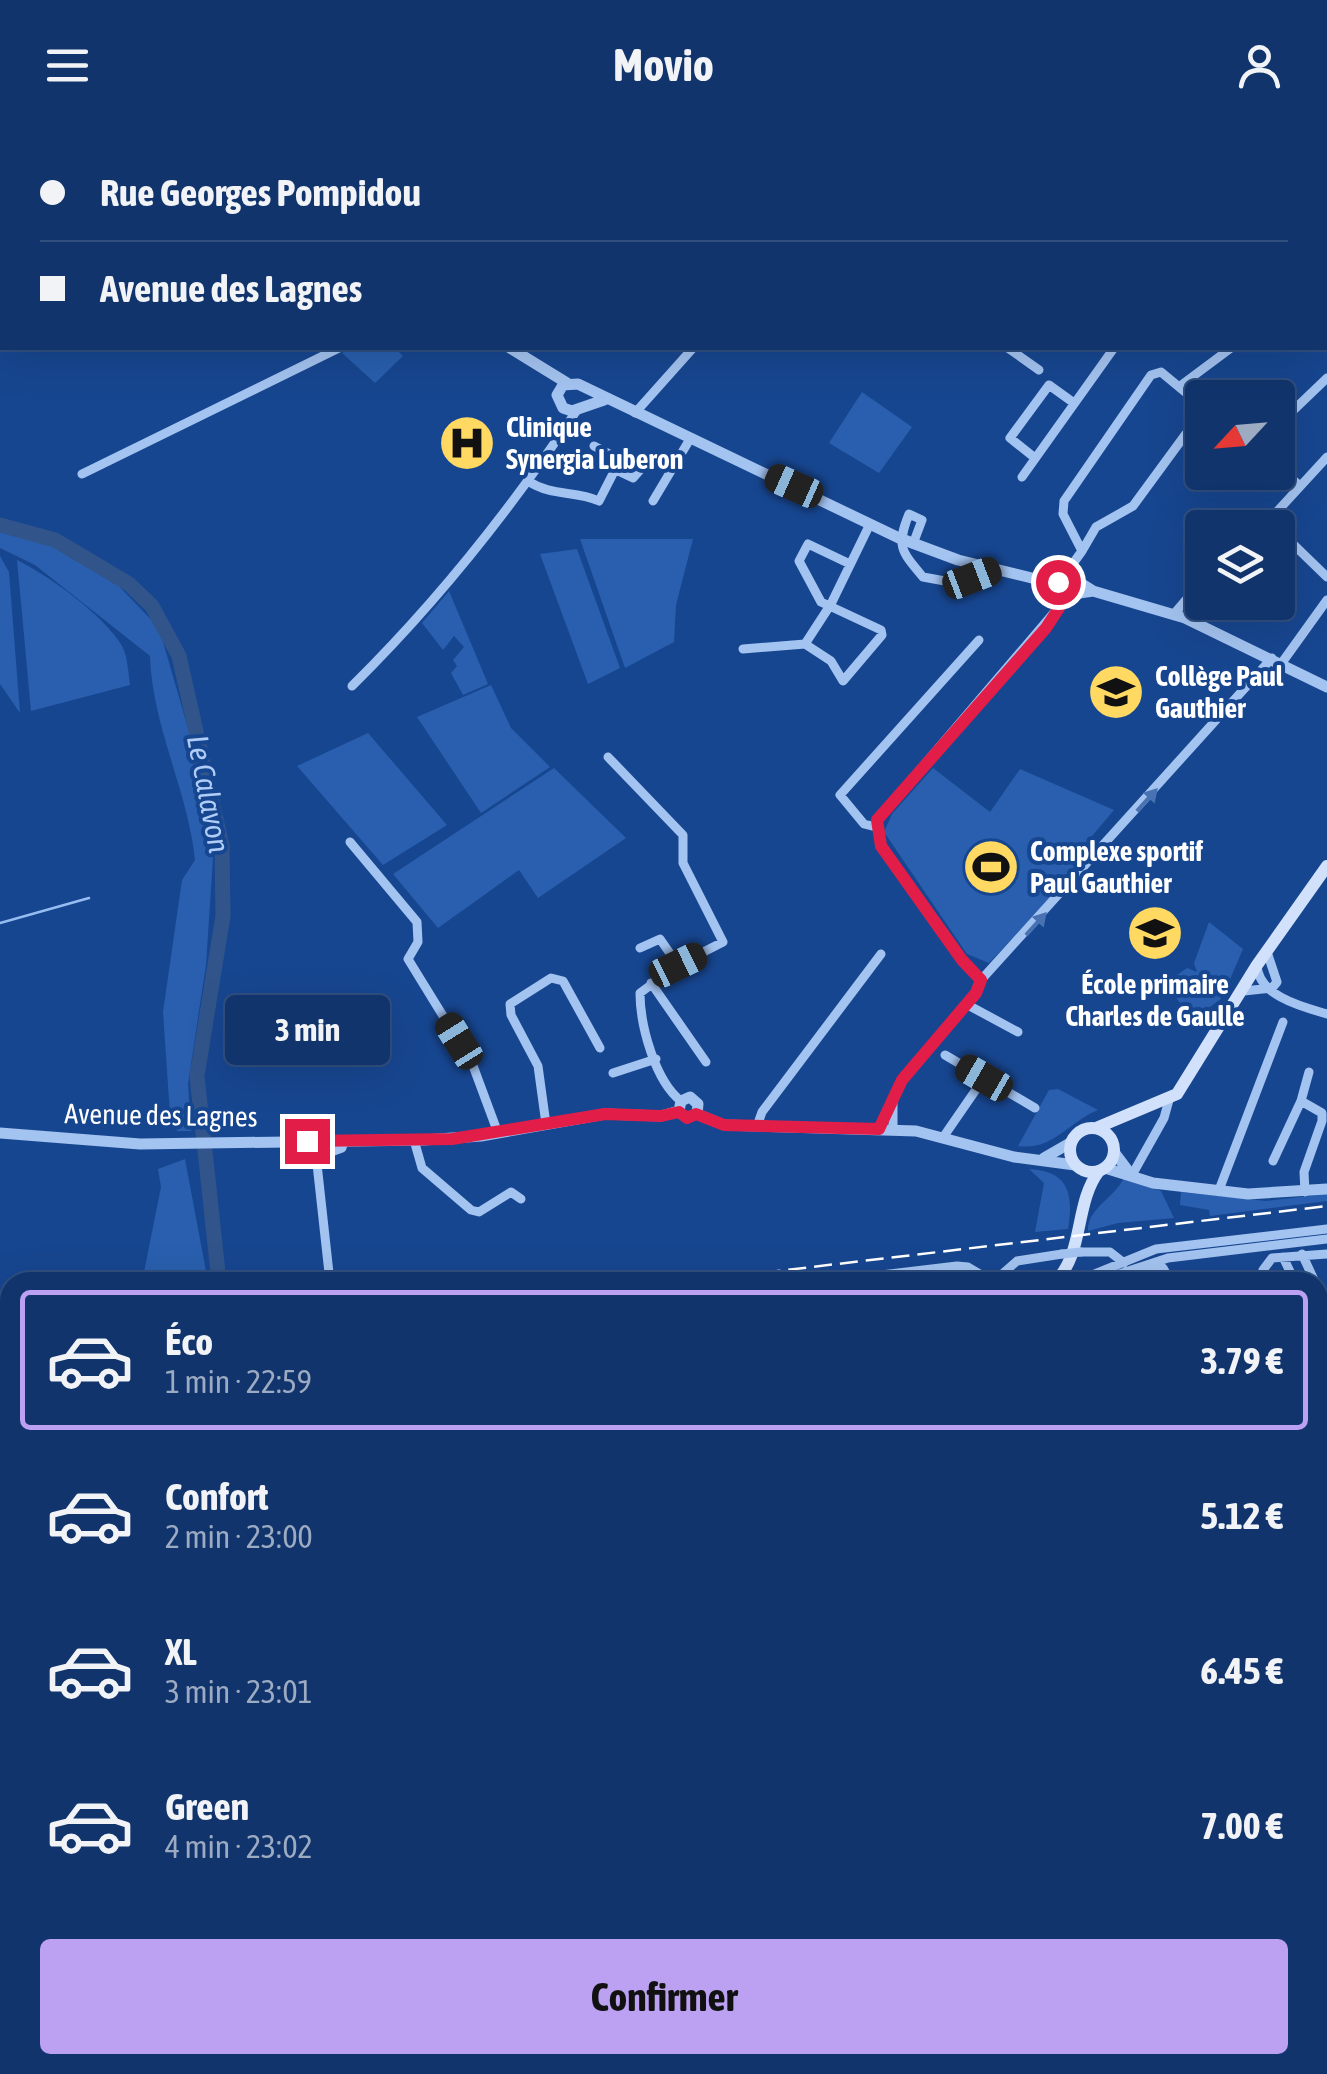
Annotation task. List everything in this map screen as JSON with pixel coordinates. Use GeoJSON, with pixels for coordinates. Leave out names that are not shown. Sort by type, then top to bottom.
{"type":"FeatureCollection","features":[{"type":"Feature","properties":{"kind":"main road"},"geometry":{"type":"LineString","coordinates":[[1269,955],[1327,866]]}},
{"type":"Feature","properties":{"kind":"main road"},"geometry":{"type":"LineString","coordinates":[[1084,1196],[1070,1143],[1080,1130],[1096,1128],[1168,1100],[1179,1090],[1240,994],[1327,880]]}},
{"type":"Feature","properties":{"kind":"main road"},"geometry":{"type":"LineString","coordinates":[[1060,1272],[1072,1253],[1084,1196],[1102,1169],[1121,1123],[1138,1111]]}},
{"type":"Feature","properties":{"kind":"main road"},"geometry":{"type":"LineString","coordinates":[[1096,1128],[1113,1147]]}},
{"type":"Feature","properties":{"kind":"main road"},"geometry":{"type":"LineString","coordinates":[[1076,1166],[1102,1169]]}},
{"type":"Feature","properties":{"kind":"street"},"geometry":{"type":"LineString","coordinates":[[82,474],[335,350]]}},
{"type":"Feature","properties":{"kind":"street"},"geometry":{"type":"LineString","coordinates":[[513,350],[568,383],[899,538],[994,569],[1068,583],[1180,616],[1327,687]]}},
{"type":"Feature","properties":{"kind":"street"},"geometry":{"type":"LineString","coordinates":[[634,413],[691,350]]}},
{"type":"Feature","properties":{"kind":"street"},"geometry":{"type":"LineString","coordinates":[[1011,350],[1039,370]]}},
{"type":"Feature","properties":{"kind":"street"},"geometry":{"type":"LineString","coordinates":[[1022,476],[1113,350]]}},
{"type":"Feature","properties":{"kind":"street"},"geometry":{"type":"LineString","coordinates":[[1180,386],[1228,350]]}},
{"type":"Feature","properties":{"kind":"street"},"geometry":{"type":"LineString","coordinates":[[543,367],[560,402],[564,430]]}},
{"type":"Feature","properties":{"kind":"street"},"geometry":{"type":"LineString","coordinates":[[1082,551],[1062,514],[1064,501],[1151,376],[1161,372],[1185,392]]}},
{"type":"Feature","properties":{"kind":"street"},"geometry":{"type":"LineString","coordinates":[[1295,409],[1327,378]]}},
{"type":"Feature","properties":{"kind":"street"},"geometry":{"type":"LineString","coordinates":[[560,402],[568,383]]}},
{"type":"Feature","properties":{"kind":"street"},"geometry":{"type":"LineString","coordinates":[[1036,458],[1010,438],[1048,385],[1074,403]]}},
{"type":"Feature","properties":{"kind":"street"},"geometry":{"type":"LineString","coordinates":[[352,686],[433,604],[528,482],[580,407],[582,389]]}},
{"type":"Feature","properties":{"kind":"street"},"geometry":{"type":"LineString","coordinates":[[560,402],[580,407],[604,400]]}},
{"type":"Feature","properties":{"kind":"street"},"geometry":{"type":"LineString","coordinates":[[981,980],[962,960],[881,846],[876,827],[880,813],[1059,608],[1082,551],[1096,528],[1133,506],[1185,433]]}},
{"type":"Feature","properties":{"kind":"street"},"geometry":{"type":"LineString","coordinates":[[653,502],[690,439]]}},
{"type":"Feature","properties":{"kind":"street"},"geometry":{"type":"LineString","coordinates":[[594,446],[640,470],[633,478],[616,470]]}},
{"type":"Feature","properties":{"kind":"street"},"geometry":{"type":"LineString","coordinates":[[1278,510],[1327,457]]}},
{"type":"Feature","properties":{"kind":"street"},"geometry":{"type":"LineString","coordinates":[[528,482],[549,494],[584,494],[599,500],[622,458]]}},
{"type":"Feature","properties":{"kind":"street"},"geometry":{"type":"LineString","coordinates":[[1295,481],[1300,486]]}},
{"type":"Feature","properties":{"kind":"street"},"geometry":{"type":"LineString","coordinates":[[899,538],[909,514],[922,520],[914,544]]}},
{"type":"Feature","properties":{"kind":"street"},"geometry":{"type":"LineString","coordinates":[[805,644],[831,604],[870,524]]}},
{"type":"Feature","properties":{"kind":"street"},"geometry":{"type":"LineString","coordinates":[[899,538],[914,566],[933,582],[956,582],[994,569]]}},
{"type":"Feature","properties":{"kind":"street"},"geometry":{"type":"LineString","coordinates":[[743,649],[805,644],[831,661],[844,681],[882,635],[821,602],[798,561],[808,544],[850,564]]}},
{"type":"Feature","properties":{"kind":"street"},"geometry":{"type":"LineString","coordinates":[[1295,547],[1327,577]]}},
{"type":"Feature","properties":{"kind":"street"},"geometry":{"type":"LineString","coordinates":[[886,1130],[893,1096],[981,980],[1276,661],[1327,600]]}},
{"type":"Feature","properties":{"kind":"street"},"geometry":{"type":"LineString","coordinates":[[1180,616],[1185,602]]}},
{"type":"Feature","properties":{"kind":"street"},"geometry":{"type":"LineString","coordinates":[[876,827],[864,824],[840,795],[980,640]]}},
{"type":"Feature","properties":{"kind":"street"},"geometry":{"type":"LineString","coordinates":[[608,757],[682,835],[683,863],[723,942],[678,965],[640,993],[656,1059],[680,1106]]}},
{"type":"Feature","properties":{"kind":"street"},"geometry":{"type":"LineString","coordinates":[[350,842],[417,922],[418,942],[408,959],[472,1062],[498,1132]]}},
{"type":"Feature","properties":{"kind":"street"},"geometry":{"type":"LineString","coordinates":[[640,948],[660,939],[678,965]]}},
{"type":"Feature","properties":{"kind":"street"},"geometry":{"type":"LineString","coordinates":[[881,954],[762,1112],[757,1126],[944,1136],[1014,1156],[1076,1166]]}},
{"type":"Feature","properties":{"kind":"street"},"geometry":{"type":"LineString","coordinates":[[1269,955],[1278,976],[1272,988]]}},
{"type":"Feature","properties":{"kind":"street"},"geometry":{"type":"LineString","coordinates":[[1258,970],[1287,1002],[1327,1014]]}},
{"type":"Feature","properties":{"kind":"street"},"geometry":{"type":"LineString","coordinates":[[546,1124],[538,1066],[510,1015],[510,1004],[558,979],[568,988],[600,1048]]}},
{"type":"Feature","properties":{"kind":"street"},"geometry":{"type":"LineString","coordinates":[[651,983],[706,1062]]}},
{"type":"Feature","properties":{"kind":"street"},"geometry":{"type":"LineString","coordinates":[[1240,994],[1272,988]]}},
{"type":"Feature","properties":{"kind":"street"},"geometry":{"type":"LineString","coordinates":[[966,1004],[1018,1032]]}},
{"type":"Feature","properties":{"kind":"street"},"geometry":{"type":"LineString","coordinates":[[1219,1190],[1282,1022]]}},
{"type":"Feature","properties":{"kind":"street"},"geometry":{"type":"LineString","coordinates":[[945,1055],[1035,1108]]}},
{"type":"Feature","properties":{"kind":"street"},"geometry":{"type":"LineString","coordinates":[[613,1073],[656,1059]]}},
{"type":"Feature","properties":{"kind":"street"},"geometry":{"type":"LineString","coordinates":[[1273,1161],[1301,1102],[1308,1072]]}},
{"type":"Feature","properties":{"kind":"street"},"geometry":{"type":"LineString","coordinates":[[944,1136],[984,1078]]}},
{"type":"Feature","properties":{"kind":"street"},"geometry":{"type":"LineString","coordinates":[[1132,1175],[1164,1118],[1168,1100]]}},
{"type":"Feature","properties":{"kind":"street"},"geometry":{"type":"LineString","coordinates":[[1301,1102],[1322,1113],[1304,1172],[1305,1192]]}},
{"type":"Feature","properties":{"kind":"street","name":"Avenue des Lagnes"},"geometry":{"type":"LineString","coordinates":[[0,1133],[176,1144],[414,1140],[498,1132],[605,1114],[661,1116],[680,1106],[687,1118],[696,1114],[716,1124],[757,1126]]}},
{"type":"Feature","properties":{"kind":"street"},"geometry":{"type":"LineString","coordinates":[[329,1272],[317,1164],[324,1155],[342,1148],[344,1140]]}},
{"type":"Feature","properties":{"kind":"street"},"geometry":{"type":"LineString","coordinates":[[414,1140],[422,1168],[472,1210],[479,1212],[510,1192],[521,1199]]}},
{"type":"Feature","properties":{"kind":"street"},"geometry":{"type":"LineString","coordinates":[[1044,1158],[1070,1143]]}},
{"type":"Feature","properties":{"kind":"street"},"geometry":{"type":"LineString","coordinates":[[1113,1147],[1132,1175]]}},
{"type":"Feature","properties":{"kind":"street"},"geometry":{"type":"LineString","coordinates":[[1102,1169],[1153,1183],[1219,1190],[1327,1189]]}},
{"type":"Feature","properties":{"kind":"street"},"geometry":{"type":"LineString","coordinates":[[1110,1272],[1167,1247],[1327,1229]]}},
{"type":"Feature","properties":{"kind":"street"},"geometry":{"type":"LineString","coordinates":[[1125,1265],[1327,1238]]}},
{"type":"Feature","properties":{"kind":"street"},"geometry":{"type":"LineString","coordinates":[[1009,1272],[1017,1261],[1081,1252],[1110,1252],[1125,1265]]}},
{"type":"Feature","properties":{"kind":"street"},"geometry":{"type":"LineString","coordinates":[[1302,1254],[1310,1272]]}},
{"type":"Feature","properties":{"kind":"street"},"geometry":{"type":"LineString","coordinates":[[1264,1272],[1266,1262],[1284,1256],[1327,1254]]}},
{"type":"Feature","properties":{"kind":"street"},"geometry":{"type":"LineString","coordinates":[[1284,1256],[1291,1272]]}},
{"type":"Feature","properties":{"kind":"street"},"geometry":{"type":"LineString","coordinates":[[906,1272],[957,1266],[972,1272]]}},
{"type":"Feature","properties":{"kind":"street"},"geometry":{"type":"LineString","coordinates":[[1141,1272],[1153,1267],[1165,1272]]}},
{"type":"Feature","properties":{"kind":"shaded area"},"geometry":{"type":"Polygon","coordinates":[[[397,350],[403,356],[375,383],[342,353],[397,350]]]}},
{"type":"Feature","properties":{"kind":"shaded area"},"geometry":{"type":"Polygon","coordinates":[[[862,392],[912,427],[879,473],[829,443],[862,392]]]}},
{"type":"Feature","properties":{"kind":"shaded area"},"geometry":{"type":"Polygon","coordinates":[[[0,529],[63,547],[117,584],[159,628],[194,749],[214,843],[206,965],[188,1084],[191,1131],[177,1131],[170,1114],[163,1012],[182,880],[195,860],[157,708],[150,656],[35,565],[0,548],[0,529]]]}},
{"type":"Feature","properties":{"kind":"shaded area"},"geometry":{"type":"Polygon","coordinates":[[[580,539],[693,539],[676,605],[674,642],[625,668],[580,539]]]}},
{"type":"Feature","properties":{"kind":"shaded area"},"geometry":{"type":"Polygon","coordinates":[[[577,549],[620,668],[588,684],[540,554],[577,549]]]}},
{"type":"Feature","properties":{"kind":"shaded area"},"geometry":{"type":"Polygon","coordinates":[[[0,556],[9,572],[20,713],[0,684],[0,556]]]}},
{"type":"Feature","properties":{"kind":"shaded area"},"geometry":{"type":"Polygon","coordinates":[[[17,560],[60,586],[114,634],[124,650],[130,685],[31,711],[17,560]]]}},
{"type":"Feature","properties":{"kind":"shaded area"},"geometry":{"type":"Polygon","coordinates":[[[449,591],[488,684],[463,695],[451,673],[457,666],[453,660],[464,647],[454,636],[443,650],[422,623],[449,591]]]}},
{"type":"Feature","properties":{"kind":"shaded area"},"geometry":{"type":"Polygon","coordinates":[[[491,685],[511,728],[550,767],[481,813],[417,717],[491,685]]]}},
{"type":"Feature","properties":{"kind":"shaded area"},"geometry":{"type":"Polygon","coordinates":[[[368,733],[447,825],[383,865],[297,766],[368,733]]]}},
{"type":"Feature","properties":{"kind":"shaded area"},"geometry":{"type":"Polygon","coordinates":[[[554,768],[626,838],[538,898],[519,870],[438,928],[393,874],[554,768]]]}},
{"type":"Feature","properties":{"kind":"shaded area","name":"Complexe sportif Paul Gauthier"},"geometry":{"type":"Polygon","coordinates":[[[933,768],[990,812],[1020,769],[1114,810],[1087,842],[1072,875],[989,963],[967,954],[884,832],[892,814],[933,768]]]}},
{"type":"Feature","properties":{"kind":"shaded area"},"geometry":{"type":"Polygon","coordinates":[[[1209,922],[1243,949],[1225,991],[1220,992],[1221,999],[1192,1020],[1166,983],[1187,968],[1197,972],[1194,963],[1209,922]]]}},
{"type":"Feature","properties":{"kind":"shaded area"},"geometry":{"type":"Polygon","coordinates":[[[1058,1089],[1098,1110],[1051,1140],[1018,1146],[1049,1090],[1058,1089]]]}},
{"type":"Feature","properties":{"kind":"shaded area"},"geometry":{"type":"Polygon","coordinates":[[[185,1159],[206,1272],[144,1272],[161,1187],[158,1169],[185,1159]]]}},
{"type":"Feature","properties":{"kind":"shaded area"},"geometry":{"type":"Polygon","coordinates":[[[1029,1169],[1052,1174],[1065,1186],[1070,1205],[1068,1229],[1035,1232],[1044,1183],[1029,1169]]]}},
{"type":"Feature","properties":{"kind":"shaded area"},"geometry":{"type":"Polygon","coordinates":[[[1124,1178],[1161,1191],[1174,1218],[1118,1223],[1088,1231],[1096,1210],[1124,1178]]]}},
{"type":"Feature","properties":{"kind":"shaded area"},"geometry":{"type":"Polygon","coordinates":[[[1181,1192],[1266,1201],[1327,1194],[1327,1201],[1210,1216],[1209,1210],[1180,1205],[1181,1192]]]}},
{"type":"Feature","properties":{"kind":"waterway","name":"Le Calavon"},"geometry":{"type":"LineString","coordinates":[[0,525],[55,540],[129,584],[152,606],[179,656],[222,846],[223,916],[197,1076],[218,1272]]}},
{"type":"Feature","properties":{"kind":"waterway"},"geometry":{"type":"LineString","coordinates":[[0,923],[89,898]]}},
{"type":"Feature","properties":{"kind":"railway"},"geometry":{"type":"LineString","coordinates":[[769,1272],[1327,1206]]}},
{"type":"Feature","properties":{"kind":"place","name":"Clinique Synergia Luberon"},"geometry":{"type":"Point","coordinates":[467,443]}},
{"type":"Feature","properties":{"kind":"place","name":"Collège Paul Gauthier"},"geometry":{"type":"Point","coordinates":[1116,692]}},
{"type":"Feature","properties":{"kind":"place","name":"Complexe sportif Paul Gauthier"},"geometry":{"type":"Point","coordinates":[991,867]}},
{"type":"Feature","properties":{"kind":"place","name":"École primaire Charles de Gaulle"},"geometry":{"type":"Point","coordinates":[1155,933]}},
{"type":"Feature","properties":{"kind":"route"},"geometry":{"type":"LineString","coordinates":[[307,1141],[452,1139],[582,1117],[631,1113],[661,1116],[679,1112],[687,1118],[696,1114],[724,1125],[879,1129],[884,1111],[902,1080],[976,993],[981,980],[962,960],[881,846],[877,820],[924,762],[1046,628],[1059,608],[1058,582]]}}]}
